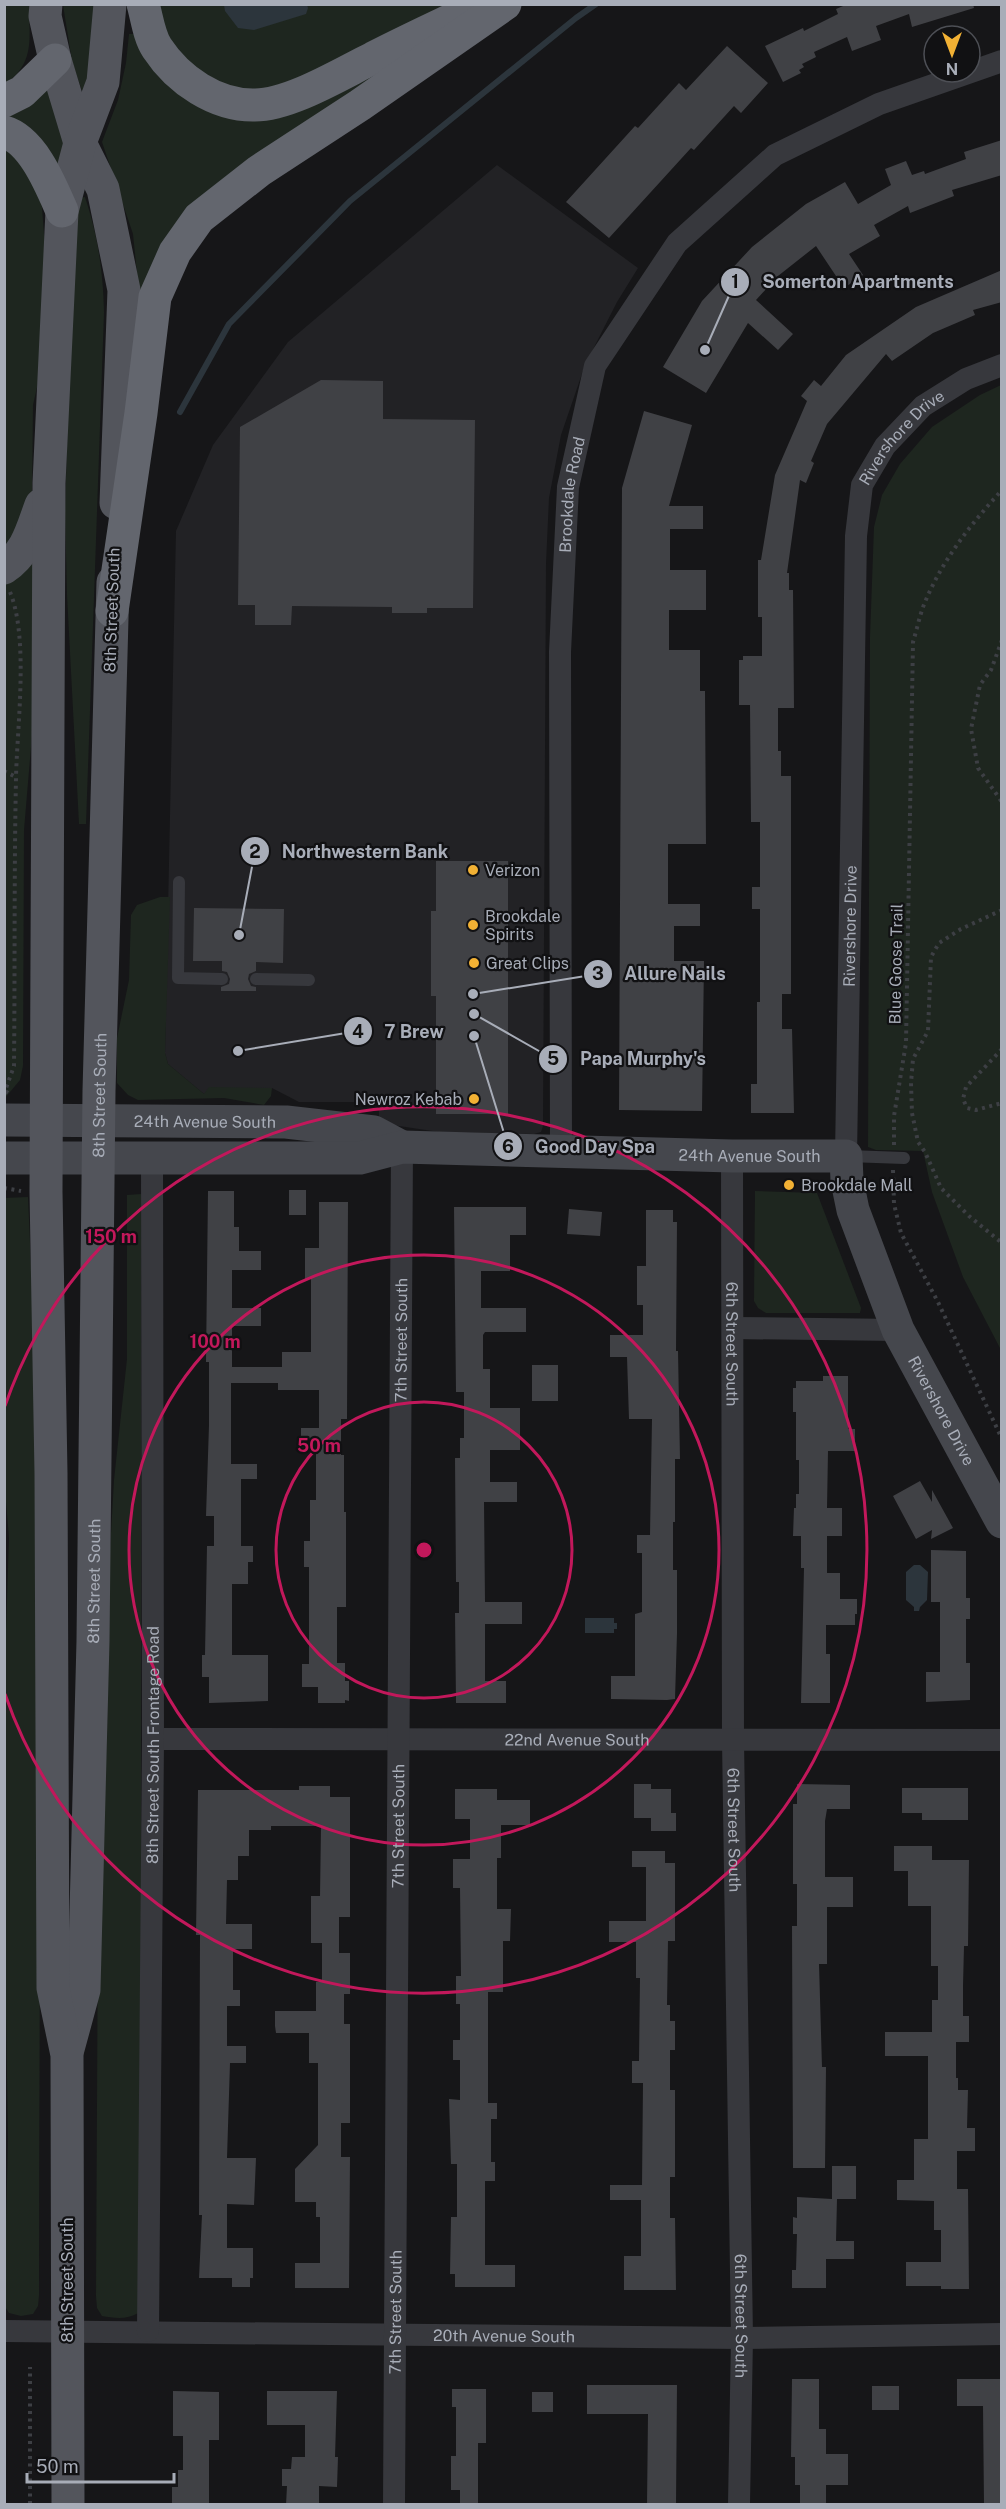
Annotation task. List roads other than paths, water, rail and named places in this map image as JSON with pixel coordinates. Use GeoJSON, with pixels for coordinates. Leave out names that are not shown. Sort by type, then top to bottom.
{"type":"FeatureCollection","features":[{"type":"Feature","properties":{"kind":"highway"},"geometry":{"type":"LineString","coordinates":[[143,4],[155,46],[189,82],[210,95],[231,103],[257,105],[316,87],[419,34],[485,4]]}},
{"type":"Feature","properties":{"kind":"highway"},"geometry":{"type":"LineString","coordinates":[[112,611],[155,297],[175,252],[199,218],[259,171],[360,105],[505,4]]}},
{"type":"Feature","properties":{"kind":"highway"},"geometry":{"type":"LineString","coordinates":[[4,102],[22,92],[55,60]]}},
{"type":"Feature","properties":{"kind":"highway"},"geometry":{"type":"LineString","coordinates":[[4,132],[12,134],[40,163],[62,211]]}},
{"type":"Feature","properties":{"kind":"main road","name":"8th Street South"},"geometry":{"type":"LineString","coordinates":[[45,4],[45,16],[55,60],[80,142],[103,189],[124,290],[112,611],[99,1121],[93,1629],[84,1990],[67,2055]]}},
{"type":"Feature","properties":{"kind":"main road","name":"8th Street South"},"geometry":{"type":"LineString","coordinates":[[68,2505],[67,2055],[53,1988],[51,1473],[46,1157],[48,1122],[49,483],[62,211],[80,142],[103,82],[111,17],[110,4]]}},
{"type":"Feature","properties":{"kind":"main road"},"geometry":{"type":"LineString","coordinates":[[6,578],[24,550],[49,483]]}},
{"type":"Feature","properties":{"kind":"street","name":"Brookdale Road"},"geometry":{"type":"LineString","coordinates":[[561,1150],[560,652],[568,488],[596,366],[677,243],[775,155],[879,104],[1002,61]]}},
{"type":"Feature","properties":{"kind":"street","name":"Rivershore Drive"},"geometry":{"type":"LineString","coordinates":[[1002,365],[966,379],[923,406],[885,446],[862,485],[856,536],[846,1156],[847,1181],[854,1210],[898,1330],[1002,1522]]}},
{"type":"Feature","properties":{"kind":"street","name":"24th Avenue South"},"geometry":{"type":"LineString","coordinates":[[4,1120],[286,1122],[374,1132],[402,1147]]}},
{"type":"Feature","properties":{"kind":"street","name":"24th Avenue South"},"geometry":{"type":"LineString","coordinates":[[4,1158],[360,1158],[402,1147],[732,1156],[846,1156]]}},
{"type":"Feature","properties":{"kind":"street","name":"7th Street South"},"geometry":{"type":"LineString","coordinates":[[394,2505],[402,1147]]}},
{"type":"Feature","properties":{"kind":"street","name":"6th Street South"},"geometry":{"type":"LineString","coordinates":[[732,1156],[733,1740],[742,2338],[739,2505]]}},
{"type":"Feature","properties":{"kind":"street","name":"8th Street South Frontage Road"},"geometry":{"type":"LineString","coordinates":[[148,2331],[153,1739],[152,1157]]}},
{"type":"Feature","properties":{"kind":"street"},"geometry":{"type":"LineString","coordinates":[[733,1328],[898,1330]]}},
{"type":"Feature","properties":{"kind":"street","name":"22nd Avenue South"},"geometry":{"type":"LineString","coordinates":[[153,1739],[1002,1740]]}},
{"type":"Feature","properties":{"kind":"street","name":"20th Avenue South"},"geometry":{"type":"LineString","coordinates":[[4,2331],[742,2338],[1002,2334]]}},
{"type":"Feature","properties":{"kind":"lane"},"geometry":{"type":"LineString","coordinates":[[179,882],[178,978],[222,979]]}},
{"type":"Feature","properties":{"kind":"lane"},"geometry":{"type":"LineString","coordinates":[[256,979],[309,980]]}},
{"type":"Feature","properties":{"kind":"lane"},"geometry":{"type":"LineString","coordinates":[[846,1156],[899,1158]]}},
{"type":"Feature","properties":{"kind":"waterway"},"geometry":{"type":"LineString","coordinates":[[180,412],[229,324],[350,201],[596,4]]}},
{"type":"Feature","properties":{"kind":"place","name":"Somerton Apartments"},"geometry":{"type":"Point","coordinates":[705,350]}},
{"type":"Feature","properties":{"kind":"place","name":"Verizon"},"geometry":{"type":"Point","coordinates":[473,870]}},
{"type":"Feature","properties":{"kind":"place","name":"Brookdale Spirits"},"geometry":{"type":"Point","coordinates":[473,925]}},
{"type":"Feature","properties":{"kind":"place","name":"Northwestern Bank"},"geometry":{"type":"Point","coordinates":[239,935]}},
{"type":"Feature","properties":{"kind":"place","name":"Great Clips"},"geometry":{"type":"Point","coordinates":[474,963]}},
{"type":"Feature","properties":{"kind":"place","name":"Allure Nails"},"geometry":{"type":"Point","coordinates":[473,994]}},
{"type":"Feature","properties":{"kind":"place","name":"Papa Murphy's"},"geometry":{"type":"Point","coordinates":[474,1014]}},
{"type":"Feature","properties":{"kind":"place","name":"Good Day Spa"},"geometry":{"type":"Point","coordinates":[474,1036]}},
{"type":"Feature","properties":{"kind":"place","name":"7 Brew"},"geometry":{"type":"Point","coordinates":[238,1051]}},
{"type":"Feature","properties":{"kind":"place","name":"Newroz Kebab"},"geometry":{"type":"Point","coordinates":[474,1099]}},
{"type":"Feature","properties":{"kind":"place","name":"Brookdale Mall"},"geometry":{"type":"Point","coordinates":[789,1185]}}]}
